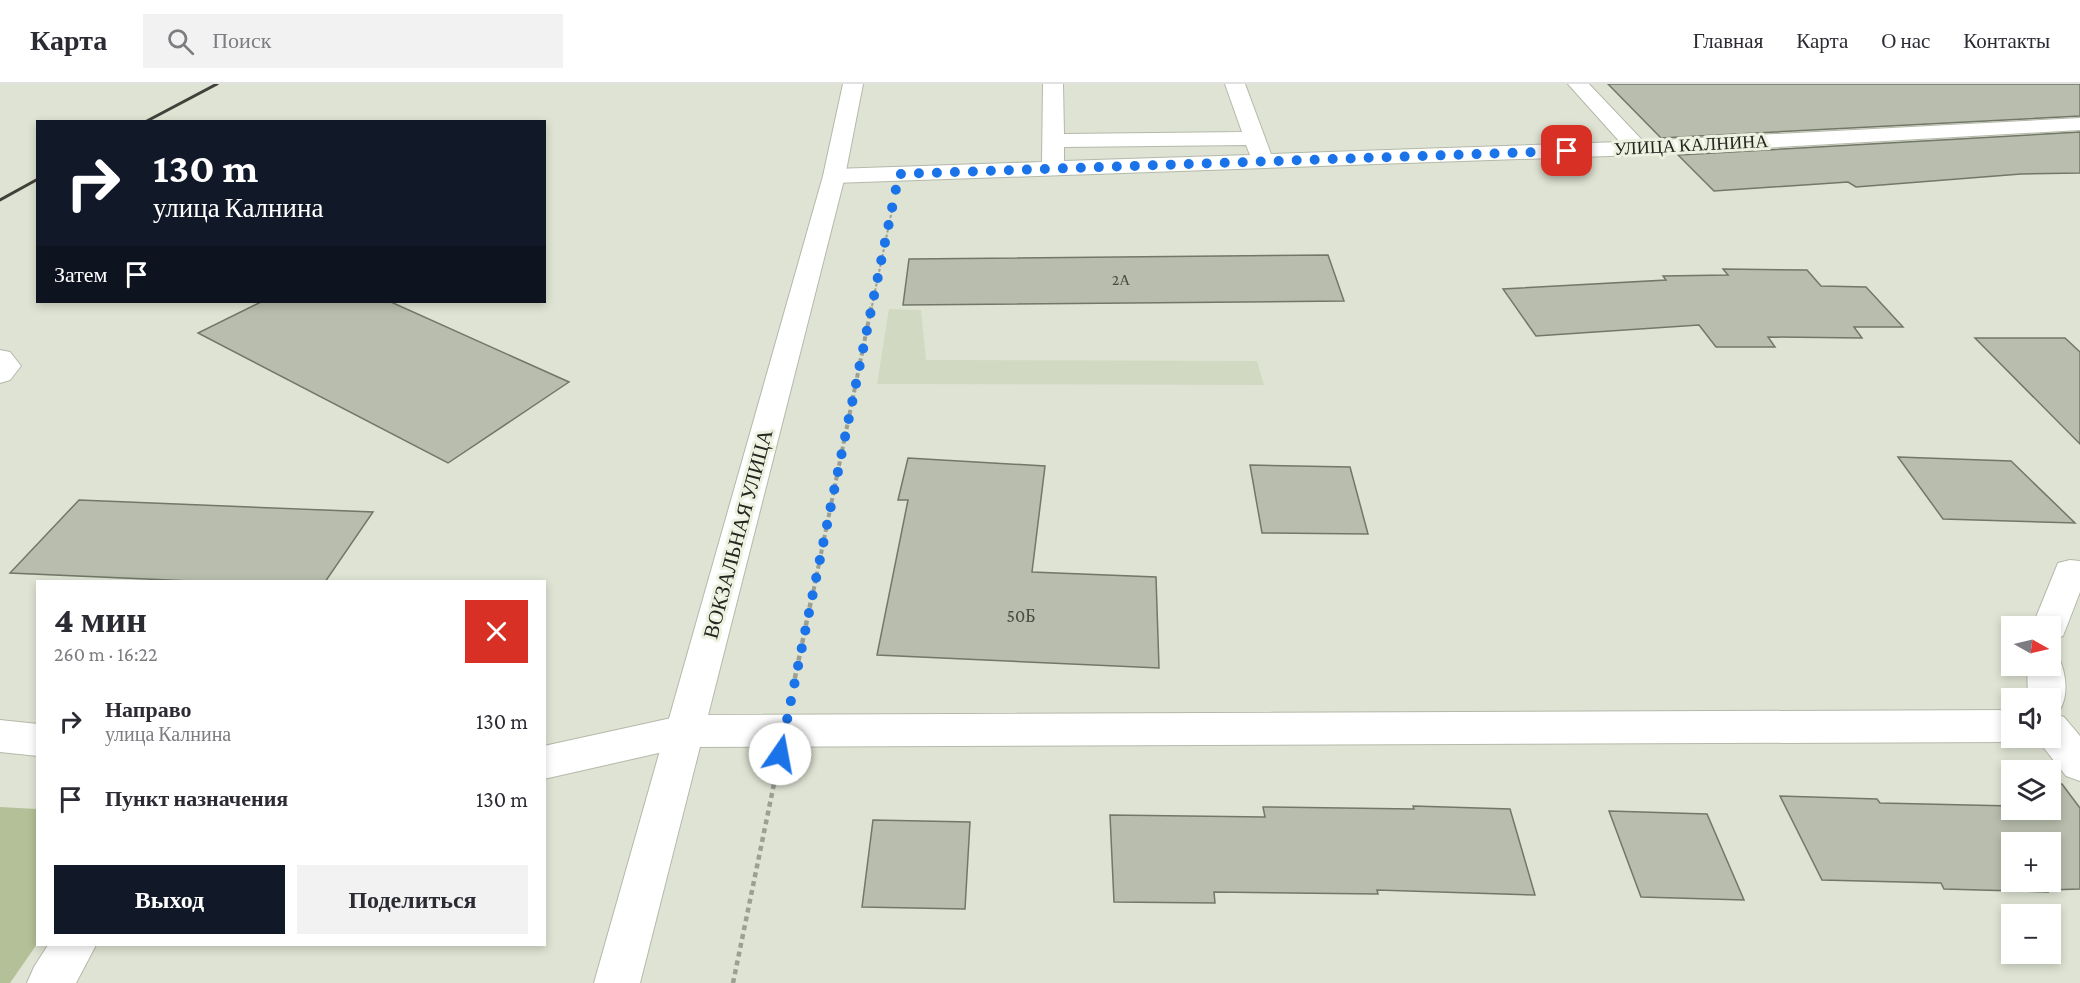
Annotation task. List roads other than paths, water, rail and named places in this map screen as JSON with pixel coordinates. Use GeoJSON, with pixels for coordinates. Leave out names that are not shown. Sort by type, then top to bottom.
{"type":"FeatureCollection","features":[{"type":"Feature","properties":{"kind":"street","name":"ВОКЗАЛЬНАЯ УЛИЦА"},"geometry":{"type":"LineString","coordinates":[[617,983],[834,176],[853,84]]}},
{"type":"Feature","properties":{"kind":"street"},"geometry":{"type":"LineString","coordinates":[[1053,84],[1053,168]]}},
{"type":"Feature","properties":{"kind":"street"},"geometry":{"type":"LineString","coordinates":[[1235,84],[1263,161]]}},
{"type":"Feature","properties":{"kind":"street"},"geometry":{"type":"LineString","coordinates":[[1578,84],[1637,148]]}},
{"type":"Feature","properties":{"kind":"street","name":"УЛИЦА КАЛНИНА"},"geometry":{"type":"LineString","coordinates":[[834,176],[1637,148],[2080,124]]}},
{"type":"Feature","properties":{"kind":"street"},"geometry":{"type":"LineString","coordinates":[[1053,141],[1255,138]]}},
{"type":"Feature","properties":{"kind":"street"},"geometry":{"type":"LineString","coordinates":[[0,358],[7,366],[0,374]]}},
{"type":"Feature","properties":{"kind":"street"},"geometry":{"type":"LineString","coordinates":[[2054,616],[2070,572],[2080,573]]}},
{"type":"Feature","properties":{"kind":"street"},"geometry":{"type":"LineString","coordinates":[[546,764],[685,731],[2001,726]]}},
{"type":"Feature","properties":{"kind":"street"},"geometry":{"type":"LineString","coordinates":[[0,736],[36,740]]}},
{"type":"Feature","properties":{"kind":"street"},"geometry":{"type":"LineString","coordinates":[[2061,741],[2080,764]]}},
{"type":"Feature","properties":{"kind":"street"},"geometry":{"type":"LineString","coordinates":[[50,983],[73,946]]}},
{"type":"Feature","properties":{"kind":"railway"},"geometry":{"type":"LineString","coordinates":[[149,120],[217,84]]}},
{"type":"Feature","properties":{"kind":"railway"},"geometry":{"type":"LineString","coordinates":[[0,200],[36,180]]}}]}
